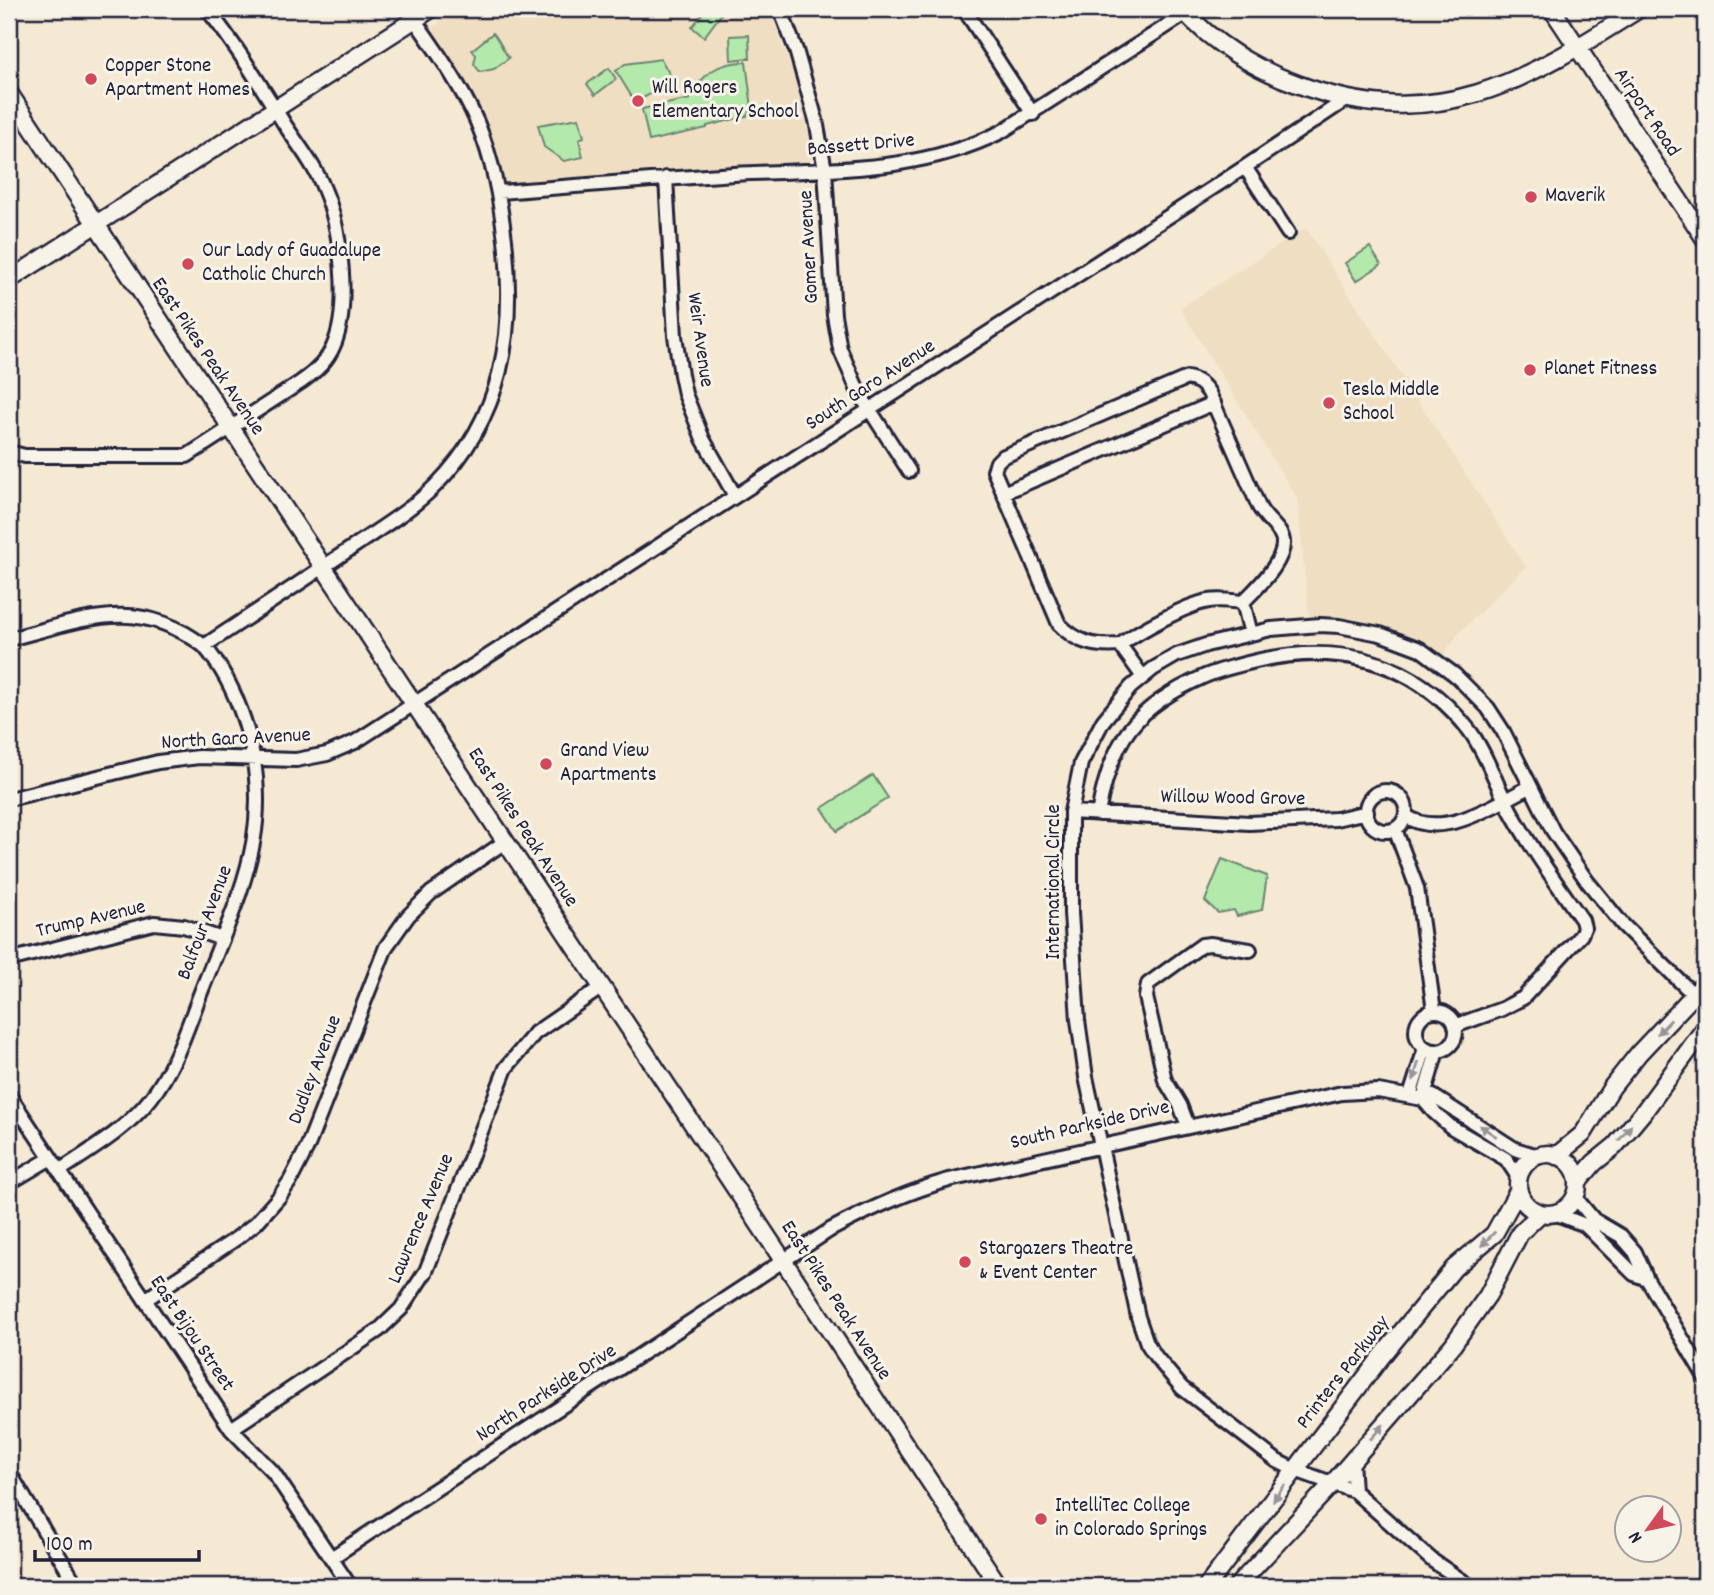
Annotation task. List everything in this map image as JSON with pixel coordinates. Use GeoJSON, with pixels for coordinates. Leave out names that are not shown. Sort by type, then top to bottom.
{"type":"FeatureCollection","features":[{"type":"Feature","properties":{"kind":"main road"},"geometry":{"type":"LineString","coordinates":[[9,280],[275,109],[411,14],[431,9]]}},
{"type":"Feature","properties":{"kind":"main road","name":"Airport Road"},"geometry":{"type":"LineString","coordinates":[[1552,9],[1705,239]]}},
{"type":"Feature","properties":{"kind":"main road"},"geometry":{"type":"LineString","coordinates":[[1184,11],[1221,43],[1267,72],[1312,90],[1347,99],[1407,105],[1452,99],[1528,75],[1639,9]]}},
{"type":"Feature","properties":{"kind":"main road","name":"East Pikes Peak Avenue"},"geometry":{"type":"LineString","coordinates":[[9,93],[999,1586]]}},
{"type":"Feature","properties":{"kind":"main road"},"geometry":{"type":"LineString","coordinates":[[1577,1189],[1575,1171],[1565,1160],[1556,1156],[1583,1134],[1612,1087],[1639,1053],[1702,995]]}},
{"type":"Feature","properties":{"kind":"main road"},"geometry":{"type":"LineString","coordinates":[[1237,1586],[1332,1484],[1452,1346],[1488,1295],[1520,1233],[1577,1189],[1594,1163],[1615,1146],[1644,1110],[1705,1028]]}},
{"type":"Feature","properties":{"kind":"main road"},"geometry":{"type":"LineString","coordinates":[[1538,1156],[1525,1164],[1518,1184],[1524,1203],[1549,1213]]}},
{"type":"Feature","properties":{"kind":"main road","name":"South Parkside Drive"},"geometry":{"type":"LineString","coordinates":[[1538,1156],[1556,1156]]}},
{"type":"Feature","properties":{"kind":"main road","name":"Printers Parkway"},"geometry":{"type":"LineString","coordinates":[[1207,1586],[1375,1365],[1454,1268],[1494,1234],[1518,1184]]}},
{"type":"Feature","properties":{"kind":"street"},"geometry":{"type":"LineString","coordinates":[[9,453],[25,456],[187,456],[313,374],[332,349],[342,316],[340,252],[330,201],[314,169],[207,9]]}},
{"type":"Feature","properties":{"kind":"street","name":"Gomer Avenue"},"geometry":{"type":"LineString","coordinates":[[780,9],[796,50],[816,120],[825,170],[836,335],[852,379],[909,471]]}},
{"type":"Feature","properties":{"kind":"street"},"geometry":{"type":"LineString","coordinates":[[964,9],[1033,114]]}},
{"type":"Feature","properties":{"kind":"street","name":"Bassett Drive"},"geometry":{"type":"LineString","coordinates":[[499,192],[666,178],[892,165],[937,157],[982,142],[1033,114],[1184,11]]}},
{"type":"Feature","properties":{"kind":"street"},"geometry":{"type":"LineString","coordinates":[[9,639],[93,618],[121,614],[158,621],[190,635],[204,646],[422,498],[468,446],[486,414],[500,374],[508,331],[508,274],[499,192],[485,141],[471,109],[411,14]]}},
{"type":"Feature","properties":{"kind":"street","name":"South Garo Avenue"},"geometry":{"type":"LineString","coordinates":[[414,703],[1347,99]]}},
{"type":"Feature","properties":{"kind":"street"},"geometry":{"type":"LineString","coordinates":[[1245,167],[1288,233]]}},
{"type":"Feature","properties":{"kind":"street","name":"Weir Avenue"},"geometry":{"type":"LineString","coordinates":[[666,178],[675,336],[685,394],[703,439],[735,496]]}},
{"type":"Feature","properties":{"kind":"street"},"geometry":{"type":"LineString","coordinates":[[1187,378],[1196,380],[1204,385],[1214,403],[1259,507],[1284,542],[1272,571],[1242,602],[1206,601],[1136,632],[1120,645],[1082,642],[1059,624],[994,471],[997,462],[1002,457],[1187,378]]}},
{"type":"Feature","properties":{"kind":"street"},"geometry":{"type":"LineString","coordinates":[[1003,493],[1214,403]]}},
{"type":"Feature","properties":{"kind":"street"},"geometry":{"type":"LineString","coordinates":[[1242,602],[1251,634]]}},
{"type":"Feature","properties":{"kind":"street","name":"International Circle"},"geometry":{"type":"LineString","coordinates":[[1470,1586],[1433,1561],[1354,1491],[1277,1461],[1182,1388],[1163,1368],[1147,1343],[1138,1317],[1086,1077],[1078,1020],[1072,913],[1071,812],[1077,777],[1094,736],[1120,698],[1143,677],[1189,650],[1272,629],[1329,625],[1380,634],[1420,649],[1455,675],[1488,708],[1570,857],[1601,899],[1623,925],[1702,995]]}},
{"type":"Feature","properties":{"kind":"street"},"geometry":{"type":"LineString","coordinates":[[1120,645],[1143,677]]}},
{"type":"Feature","properties":{"kind":"street","name":"Balfour Avenue"},"geometry":{"type":"LineString","coordinates":[[60,1171],[120,1129],[154,1095],[172,1063],[247,870],[256,833],[258,792],[254,759],[242,714],[230,685],[204,646]]}},
{"type":"Feature","properties":{"kind":"street"},"geometry":{"type":"LineString","coordinates":[[1098,814],[1107,772],[1120,743],[1138,719],[1160,699],[1225,668],[1290,654],[1338,653],[1373,661],[1405,674],[1421,684],[1469,730],[1531,846],[1582,920],[1584,928],[1581,935],[1523,998],[1502,1009],[1455,1026]]}},
{"type":"Feature","properties":{"kind":"street","name":"North Garo Avenue"},"geometry":{"type":"LineString","coordinates":[[9,799],[158,762],[199,757],[296,760],[327,754],[355,742],[414,703]]}},
{"type":"Feature","properties":{"kind":"street"},"geometry":{"type":"LineString","coordinates":[[1406,816],[1416,823],[1445,824],[1530,787]]}},
{"type":"Feature","properties":{"kind":"street"},"geometry":{"type":"LineString","coordinates":[[1379,793],[1397,795],[1406,810],[1406,816],[1395,829],[1382,831],[1371,824],[1367,811],[1370,800],[1379,793]]}},
{"type":"Feature","properties":{"kind":"street","name":"Willow Wood Grove"},"geometry":{"type":"LineString","coordinates":[[1071,812],[1270,823],[1336,819],[1367,811]]}},
{"type":"Feature","properties":{"kind":"street"},"geometry":{"type":"LineString","coordinates":[[1395,829],[1417,888],[1434,1011]]}},
{"type":"Feature","properties":{"kind":"street","name":"Dudley Avenue"},"geometry":{"type":"LineString","coordinates":[[145,1300],[237,1238],[256,1223],[279,1197],[307,1149],[386,947],[425,898],[506,841]]}},
{"type":"Feature","properties":{"kind":"street","name":"Trump Avenue"},"geometry":{"type":"LineString","coordinates":[[9,960],[154,923],[184,926],[222,939]]}},
{"type":"Feature","properties":{"kind":"street"},"geometry":{"type":"LineString","coordinates":[[1188,1126],[1166,1080],[1146,997],[1148,984],[1202,945],[1250,950]]}},
{"type":"Feature","properties":{"kind":"street","name":"Lawrence Avenue"},"geometry":{"type":"LineString","coordinates":[[231,1429],[379,1330],[401,1309],[426,1271],[506,1068],[535,1033],[602,987]]}},
{"type":"Feature","properties":{"kind":"street"},"geometry":{"type":"LineString","coordinates":[[1434,1011],[1447,1014],[1455,1026],[1454,1040],[1449,1047],[1431,1050],[1417,1038],[1418,1023],[1434,1011]]}},
{"type":"Feature","properties":{"kind":"street"},"geometry":{"type":"LineString","coordinates":[[1410,1096],[1431,1050]]}},
{"type":"Feature","properties":{"kind":"street"},"geometry":{"type":"LineString","coordinates":[[1423,1100],[1431,1050]]}},
{"type":"Feature","properties":{"kind":"street","name":"South Parkside Drive"},"geometry":{"type":"LineString","coordinates":[[783,1261],[847,1220],[914,1190],[1342,1093],[1378,1091],[1423,1100],[1451,1127],[1506,1159],[1518,1184]]}},
{"type":"Feature","properties":{"kind":"street","name":"East Bijou Street"},"geometry":{"type":"LineString","coordinates":[[9,1095],[231,1429],[277,1477],[350,1586]]}},
{"type":"Feature","properties":{"kind":"street","name":"South Parkside Drive"},"geometry":{"type":"LineString","coordinates":[[1423,1100],[1433,1096],[1510,1147],[1538,1156]]}},
{"type":"Feature","properties":{"kind":"street"},"geometry":{"type":"LineString","coordinates":[[9,1183],[51,1158]]}},
{"type":"Feature","properties":{"kind":"street"},"geometry":{"type":"LineString","coordinates":[[1577,1189],[1594,1220],[1621,1236],[1635,1252],[1647,1279],[1705,1377]]}},
{"type":"Feature","properties":{"kind":"street"},"geometry":{"type":"LineString","coordinates":[[1549,1213],[1585,1225],[1634,1274],[1647,1279]]}},
{"type":"Feature","properties":{"kind":"street","name":"North Parkside Drive"},"geometry":{"type":"LineString","coordinates":[[331,1558],[783,1261]]}},
{"type":"Feature","properties":{"kind":"street"},"geometry":{"type":"LineString","coordinates":[[1352,1460],[1354,1491]]}},
{"type":"Feature","properties":{"kind":"street"},"geometry":{"type":"LineString","coordinates":[[9,1472],[77,1586]]}},
{"type":"Feature","properties":{"kind":"shaded area","name":"Will Rogers Elementary School"},"geometry":{"type":"Polygon","coordinates":[[[460,9],[770,9],[795,79],[813,153],[811,159],[805,162],[505,183],[485,120],[467,82],[434,31],[434,26],[460,9]]]}},
{"type":"Feature","properties":{"kind":"shaded area","name":"Tesla Middle School"},"geometry":{"type":"Polygon","coordinates":[[[1306,228],[1526,567],[1459,633],[1443,655],[1388,628],[1352,620],[1309,616],[1297,498],[1180,308],[1306,228]]]}},
{"type":"Feature","properties":{"kind":"green space"},"geometry":{"type":"Polygon","coordinates":[[[706,9],[725,9],[704,37],[692,27],[706,9]]]}},
{"type":"Feature","properties":{"kind":"green space"},"geometry":{"type":"Polygon","coordinates":[[[493,33],[509,58],[494,69],[480,72],[474,64],[476,55],[472,50],[493,33]]]}},
{"type":"Feature","properties":{"kind":"green space"},"geometry":{"type":"Polygon","coordinates":[[[749,35],[750,58],[731,60],[730,36],[749,35]]]}},
{"type":"Feature","properties":{"kind":"green space"},"geometry":{"type":"Polygon","coordinates":[[[661,59],[674,82],[635,102],[616,71],[625,64],[661,59]]]}},
{"type":"Feature","properties":{"kind":"green space"},"geometry":{"type":"Polygon","coordinates":[[[746,62],[752,108],[747,116],[649,141],[642,109],[690,99],[700,82],[712,71],[727,64],[746,62]]]}},
{"type":"Feature","properties":{"kind":"green space"},"geometry":{"type":"Polygon","coordinates":[[[609,68],[616,79],[595,95],[587,84],[609,68]]]}},
{"type":"Feature","properties":{"kind":"green space"},"geometry":{"type":"Polygon","coordinates":[[[579,118],[584,137],[579,139],[583,157],[564,161],[544,147],[538,125],[579,118]]]}},
{"type":"Feature","properties":{"kind":"green space"},"geometry":{"type":"Polygon","coordinates":[[[1370,247],[1381,265],[1356,281],[1345,263],[1370,247]]]}},
{"type":"Feature","properties":{"kind":"green space"},"geometry":{"type":"Polygon","coordinates":[[[873,775],[888,798],[837,831],[822,808],[873,775]]]}},
{"type":"Feature","properties":{"kind":"green space"},"geometry":{"type":"Polygon","coordinates":[[[1222,859],[1267,876],[1262,910],[1237,916],[1234,910],[1218,913],[1205,901],[1222,859]]]}},
{"type":"Feature","properties":{"kind":"place","name":"Copper Stone Apartment Homes"},"geometry":{"type":"Point","coordinates":[91,79]}},
{"type":"Feature","properties":{"kind":"place","name":"Will Rogers Elementary School"},"geometry":{"type":"Point","coordinates":[638,101]}},
{"type":"Feature","properties":{"kind":"place","name":"Maverik"},"geometry":{"type":"Point","coordinates":[1531,197]}},
{"type":"Feature","properties":{"kind":"place","name":"Our Lady of Guadalupe Catholic Church"},"geometry":{"type":"Point","coordinates":[188,264]}},
{"type":"Feature","properties":{"kind":"place","name":"Planet Fitness"},"geometry":{"type":"Point","coordinates":[1530,370]}},
{"type":"Feature","properties":{"kind":"place","name":"Tesla Middle School"},"geometry":{"type":"Point","coordinates":[1329,403]}},
{"type":"Feature","properties":{"kind":"place","name":"Grand View Apartments"},"geometry":{"type":"Point","coordinates":[546,764]}},
{"type":"Feature","properties":{"kind":"place","name":"Stargazers Theatre & Event Center"},"geometry":{"type":"Point","coordinates":[965,1262]}},
{"type":"Feature","properties":{"kind":"place","name":"IntelliTec College in Colorado Springs"},"geometry":{"type":"Point","coordinates":[1041,1519]}}]}
